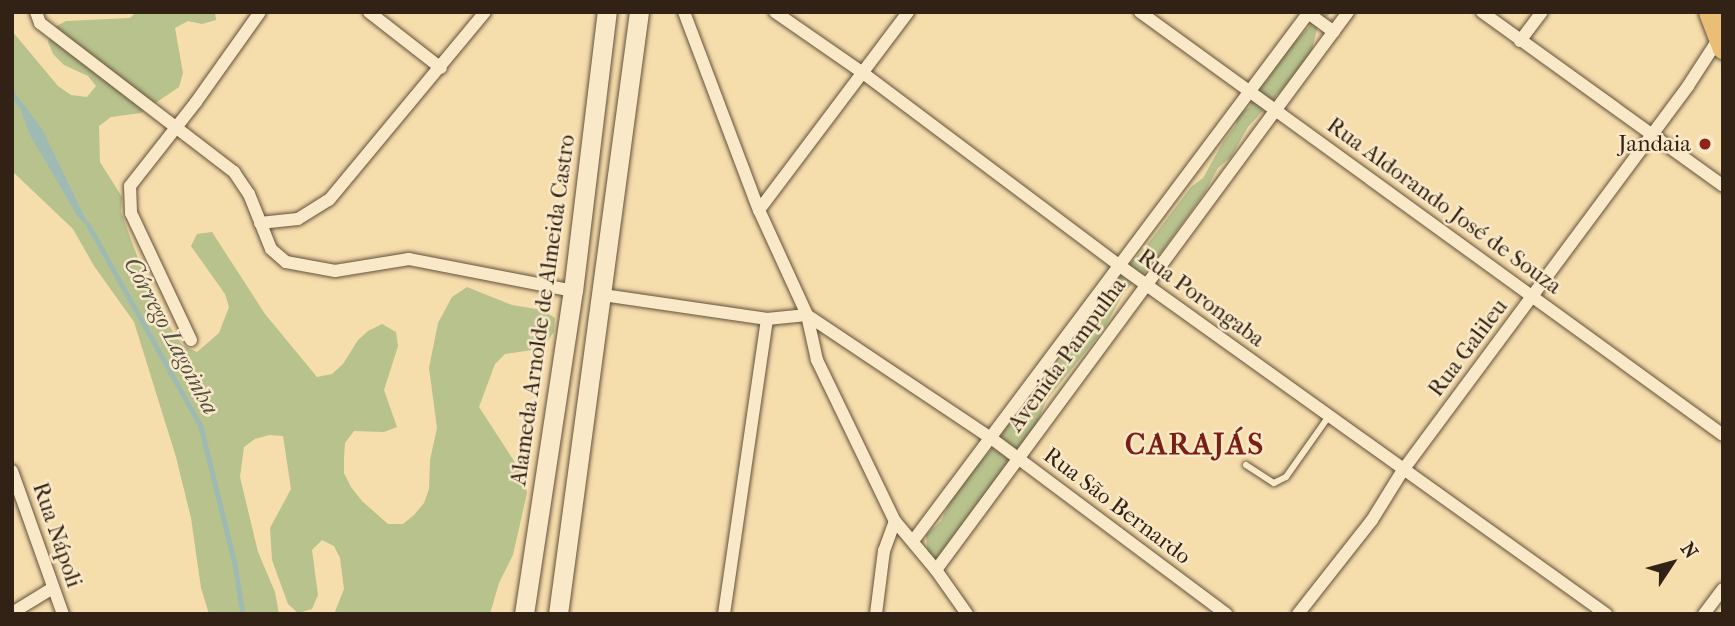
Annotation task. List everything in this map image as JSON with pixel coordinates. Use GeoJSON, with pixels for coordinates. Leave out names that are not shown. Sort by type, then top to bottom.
{"type":"FeatureCollection","features":[{"type":"Feature","properties":{"kind":"main road","name":"Alameda Arnolde de Almeida Castro"},"geometry":{"type":"LineString","coordinates":[[524,614],[573,291],[607,12]]}},
{"type":"Feature","properties":{"kind":"main road"},"geometry":{"type":"LineString","coordinates":[[558,614],[639,12]]}},
{"type":"Feature","properties":{"kind":"main road"},"geometry":{"type":"LineString","coordinates":[[1709,12],[1721,43]]}},
{"type":"Feature","properties":{"kind":"main road"},"geometry":{"type":"LineString","coordinates":[[545,475],[578,479]]}},
{"type":"Feature","properties":{"kind":"street"},"geometry":{"type":"LineString","coordinates":[[191,340],[131,213],[128,198],[130,186],[176,128],[260,12]]}},
{"type":"Feature","properties":{"kind":"street"},"geometry":{"type":"LineString","coordinates":[[369,12],[442,68]]}},
{"type":"Feature","properties":{"kind":"street"},"geometry":{"type":"LineString","coordinates":[[260,223],[298,219],[329,200],[442,68],[485,12]]}},
{"type":"Feature","properties":{"kind":"street"},"geometry":{"type":"LineString","coordinates":[[684,12],[759,210],[807,315],[817,360],[895,521],[936,570],[967,614]]}},
{"type":"Feature","properties":{"kind":"street","name":"Rua Porongaba"},"geometry":{"type":"LineString","coordinates":[[775,12],[863,73],[1121,266],[1606,614]]}},
{"type":"Feature","properties":{"kind":"street"},"geometry":{"type":"LineString","coordinates":[[759,210],[908,12]]}},
{"type":"Feature","properties":{"kind":"street","name":"Rua Aldorando José de Souza"},"geometry":{"type":"LineString","coordinates":[[1140,12],[1723,435]]}},
{"type":"Feature","properties":{"kind":"street","name":"Avenida Pampulha"},"geometry":{"type":"LineString","coordinates":[[936,570],[1348,12]]}},
{"type":"Feature","properties":{"kind":"street"},"geometry":{"type":"LineString","coordinates":[[1482,12],[1723,186]]}},
{"type":"Feature","properties":{"kind":"street"},"geometry":{"type":"LineString","coordinates":[[1520,41],[1542,12]]}},
{"type":"Feature","properties":{"kind":"street","name":"Avenida Pampulha"},"geometry":{"type":"LineString","coordinates":[[913,541],[1309,13],[1334,32]]}},
{"type":"Feature","properties":{"kind":"street"},"geometry":{"type":"LineString","coordinates":[[36,14],[40,23],[234,172],[249,194],[271,249],[286,262],[335,271],[409,259],[573,291]]}},
{"type":"Feature","properties":{"kind":"street","name":"Rua Galileu"},"geometry":{"type":"LineString","coordinates":[[1298,614],[1372,520],[1403,470],[1651,133],[1721,43]]}},
{"type":"Feature","properties":{"kind":"street"},"geometry":{"type":"LineString","coordinates":[[603,295],[766,319],[807,315]]}},
{"type":"Feature","properties":{"kind":"street","name":"Rua São Bernardo"},"geometry":{"type":"LineString","coordinates":[[807,315],[1018,457],[1226,614]]}},
{"type":"Feature","properties":{"kind":"street"},"geometry":{"type":"LineString","coordinates":[[723,614],[766,319]]}},
{"type":"Feature","properties":{"kind":"street","name":"Rua Nápoli"},"geometry":{"type":"LineString","coordinates":[[12,471],[63,614]]}},
{"type":"Feature","properties":{"kind":"street"},"geometry":{"type":"LineString","coordinates":[[876,614],[884,551],[895,521]]}},
{"type":"Feature","properties":{"kind":"street"},"geometry":{"type":"LineString","coordinates":[[12,613],[53,588]]}},
{"type":"Feature","properties":{"kind":"street"},"geometry":{"type":"LineString","coordinates":[[1704,614],[1723,589]]}},
{"type":"Feature","properties":{"kind":"lane"},"geometry":{"type":"LineString","coordinates":[[1246,465],[1274,483],[1286,477],[1329,416]]}},
{"type":"Feature","properties":{"kind":"green space"},"geometry":{"type":"Polygon","coordinates":[[[136,12],[215,12],[216,20],[202,24],[188,21],[175,28],[183,73],[179,87],[141,113],[111,117],[99,126],[100,162],[122,197],[121,212],[155,305],[182,345],[197,352],[219,333],[229,307],[225,294],[191,246],[197,234],[212,232],[265,314],[317,377],[332,374],[368,331],[382,324],[396,332],[398,346],[384,390],[397,427],[384,432],[354,431],[345,443],[344,458],[344,473],[351,487],[362,501],[388,524],[403,524],[414,515],[424,503],[429,489],[430,460],[437,428],[429,368],[438,323],[452,297],[467,287],[512,305],[542,310],[555,318],[554,332],[545,344],[533,350],[505,354],[495,364],[479,407],[525,478],[527,493],[513,555],[499,583],[490,614],[334,614],[344,589],[340,558],[334,546],[322,540],[312,550],[318,595],[312,609],[298,613],[288,604],[272,560],[270,528],[291,489],[283,436],[269,435],[255,439],[244,447],[240,477],[258,552],[275,592],[279,614],[209,614],[201,588],[191,518],[176,457],[134,322],[94,266],[73,229],[12,171],[12,31],[58,86],[71,95],[87,97],[96,86],[88,76],[64,65],[53,54],[48,42],[53,28],[66,21],[130,18],[136,12]]]}},
{"type":"Feature","properties":{"kind":"green space"},"geometry":{"type":"Polygon","coordinates":[[[1311,12],[1333,12],[1319,22],[1309,60],[1248,127],[1231,157],[1218,168],[1205,192],[1153,264],[1124,292],[1104,329],[1046,401],[1035,429],[941,559],[932,562],[928,557],[926,535],[941,521],[957,486],[992,449],[1004,424],[1049,377],[1115,278],[1141,253],[1191,187],[1203,178],[1236,125],[1237,115],[1250,107],[1256,89],[1267,80],[1283,54],[1311,25],[1311,12]]]}},
{"type":"Feature","properties":{"kind":"water"},"geometry":{"type":"Polygon","coordinates":[[[12,89],[42,129],[90,228],[78,217],[30,135],[20,108],[12,98],[12,89]]]}},
{"type":"Feature","properties":{"kind":"waterway","name":"Córrego Lagoinha"},"geometry":{"type":"LineString","coordinates":[[88,224],[201,426],[235,564],[243,614]]}},
{"type":"Feature","properties":{"kind":"place","name":"Jandaia"},"geometry":{"type":"Point","coordinates":[1705,144]}},
{"type":"Feature","properties":{"kind":"district","name":"CARAJÁS"},"geometry":{"type":"Point","coordinates":[1195,445]}}]}
